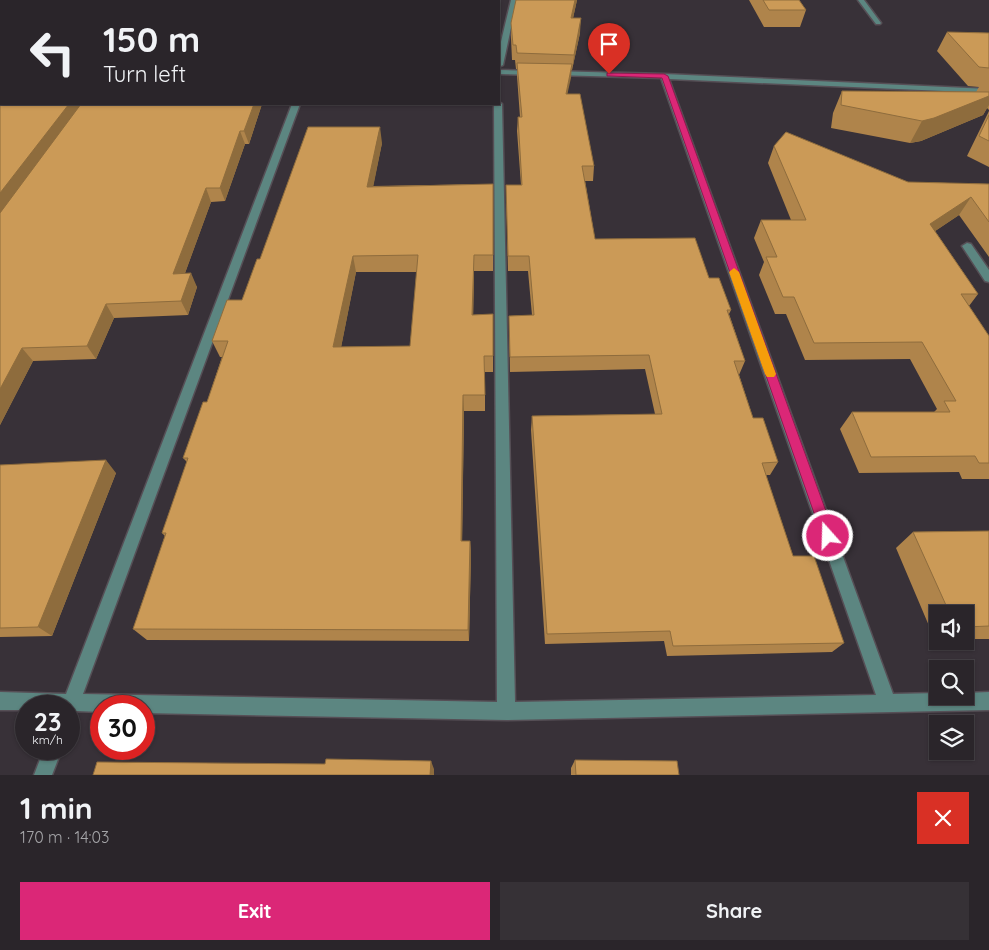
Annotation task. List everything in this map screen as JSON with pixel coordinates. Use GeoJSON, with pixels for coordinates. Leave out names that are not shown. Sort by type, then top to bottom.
{"type":"FeatureCollection","features":[{"type":"Feature","properties":{"kind":"street"},"geometry":{"type":"LineString","coordinates":[[500,61],[514,0]]}},
{"type":"Feature","properties":{"kind":"street"},"geometry":{"type":"LineString","coordinates":[[861,0],[878,23]]}},
{"type":"Feature","properties":{"kind":"street"},"geometry":{"type":"LineString","coordinates":[[500,72],[664,76],[989,91]]}},
{"type":"Feature","properties":{"kind":"street"},"geometry":{"type":"LineString","coordinates":[[664,76],[887,702]]}},
{"type":"Feature","properties":{"kind":"street"},"geometry":{"type":"LineString","coordinates":[[74,695],[296,105]]}},
{"type":"Feature","properties":{"kind":"street"},"geometry":{"type":"LineString","coordinates":[[498,105],[506,711]]}},
{"type":"Feature","properties":{"kind":"street"},"geometry":{"type":"LineString","coordinates":[[967,246],[989,278]]}},
{"type":"Feature","properties":{"kind":"street"},"geometry":{"type":"LineString","coordinates":[[0,701],[15,702]]}},
{"type":"Feature","properties":{"kind":"street"},"geometry":{"type":"LineString","coordinates":[[80,706],[506,711],[989,701]]}},
{"type":"Feature","properties":{"kind":"street"},"geometry":{"type":"LineString","coordinates":[[43,775],[49,760]]}},
{"type":"Feature","properties":{"kind":"building"},"geometry":{"type":"Polygon","coordinates":[[[516,0],[575,0],[571,18],[581,18],[574,55],[517,53],[516,45],[513,45],[511,23],[516,0]]]}},
{"type":"Feature","properties":{"kind":"building"},"geometry":{"type":"Polygon","coordinates":[[[763,0],[799,0],[806,10],[769,10],[763,0]]]}},
{"type":"Feature","properties":{"kind":"building"},"geometry":{"type":"Polygon","coordinates":[[[947,32],[989,33],[989,68],[979,67],[947,32]]]}},
{"type":"Feature","properties":{"kind":"building"},"geometry":{"type":"Polygon","coordinates":[[[517,63],[572,64],[566,94],[580,94],[594,166],[582,166],[595,239],[695,238],[709,278],[719,278],[731,310],[727,310],[745,361],[734,361],[753,418],[763,418],[778,462],[762,463],[793,556],[814,556],[844,643],[673,646],[670,631],[547,634],[532,416],[662,414],[649,355],[510,357],[509,316],[534,315],[529,256],[508,256],[506,185],[522,185],[518,117],[522,117],[517,63]]]}},
{"type":"Feature","properties":{"kind":"building"},"geometry":{"type":"Polygon","coordinates":[[[842,91],[989,92],[989,96],[922,121],[841,105],[842,91]]]}},
{"type":"Feature","properties":{"kind":"building"},"geometry":{"type":"Polygon","coordinates":[[[0,105],[68,105],[0,193],[0,105]]]}},
{"type":"Feature","properties":{"kind":"building"},"geometry":{"type":"Polygon","coordinates":[[[80,105],[254,105],[244,131],[240,131],[220,188],[206,188],[173,274],[191,273],[181,301],[106,304],[87,346],[22,348],[0,389],[0,213],[80,105]]]}},
{"type":"Feature","properties":{"kind":"building"},"geometry":{"type":"Polygon","coordinates":[[[989,115],[989,141],[979,136],[989,115]]]}},
{"type":"Feature","properties":{"kind":"building"},"geometry":{"type":"Polygon","coordinates":[[[308,127],[380,127],[367,187],[493,184],[493,255],[474,255],[472,315],[493,314],[493,356],[484,356],[485,395],[463,395],[461,541],[470,541],[468,630],[133,629],[166,533],[162,533],[188,458],[183,458],[203,402],[207,402],[228,341],[212,341],[227,300],[242,300],[257,259],[260,259],[308,127]],[[418,255],[353,256],[333,347],[410,346],[418,255]]]}},
{"type":"Feature","properties":{"kind":"building"},"geometry":{"type":"Polygon","coordinates":[[[786,132],[908,182],[989,184],[989,222],[971,197],[930,224],[978,294],[961,294],[989,336],[989,463],[979,463],[975,456],[871,457],[852,412],[950,412],[944,401],[956,401],[922,342],[814,343],[794,297],[783,297],[766,257],[777,257],[761,220],[806,220],[774,146],[786,132]]]}},
{"type":"Feature","properties":{"kind":"building"},"geometry":{"type":"Polygon","coordinates":[[[106,460],[38,627],[0,628],[0,465],[106,460]]]}},
{"type":"Feature","properties":{"kind":"building"},"geometry":{"type":"Polygon","coordinates":[[[989,531],[989,626],[974,627],[974,605],[946,605],[913,532],[989,531]]]}},
{"type":"Feature","properties":{"kind":"building"},"geometry":{"type":"Polygon","coordinates":[[[326,759],[431,761],[430,775],[93,775],[97,762],[325,764],[326,759]]]}},
{"type":"Feature","properties":{"kind":"building"},"geometry":{"type":"Polygon","coordinates":[[[575,760],[677,761],[679,775],[576,775],[575,760]]]}},
{"type":"Feature","properties":{"kind":"slow traffic"},"geometry":{"type":"LineString","coordinates":[[734,272],[771,374]]}},
{"type":"Feature","properties":{"kind":"route"},"geometry":{"type":"LineString","coordinates":[[609,74],[664,76],[828,536]]}}]}
